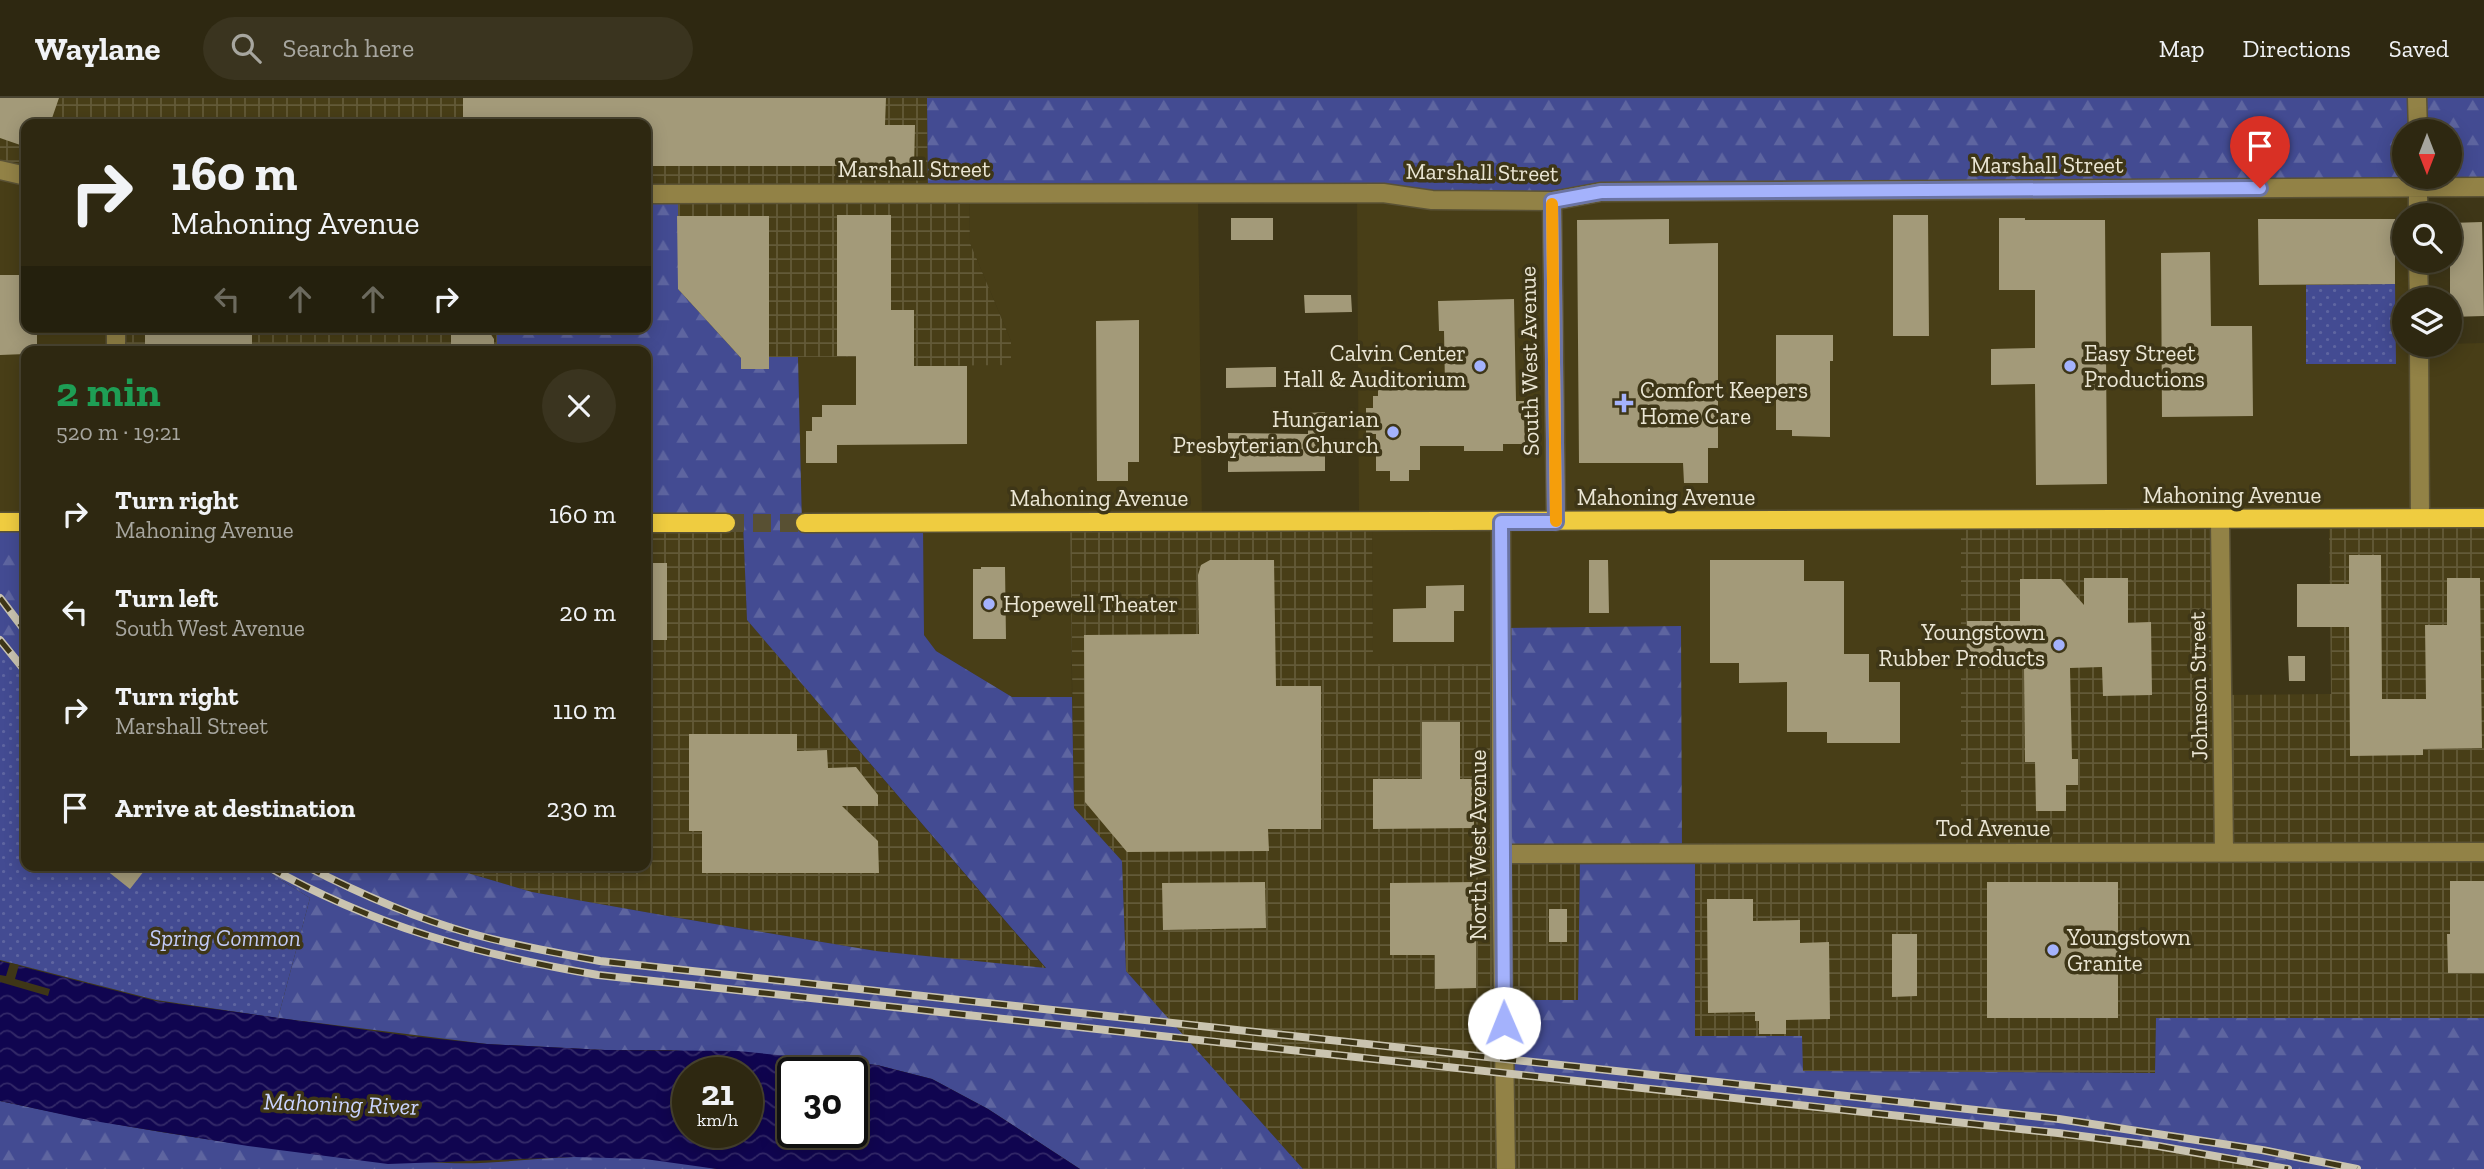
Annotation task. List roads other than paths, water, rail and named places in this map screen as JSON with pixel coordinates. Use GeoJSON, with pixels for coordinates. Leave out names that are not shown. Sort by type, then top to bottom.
{"type":"FeatureCollection","features":[{"type":"Feature","properties":{"kind":"main road","name":"Mahoning Avenue"},"geometry":{"type":"LineString","coordinates":[[805,523],[2484,517]]}},
{"type":"Feature","properties":{"kind":"main road"},"geometry":{"type":"LineString","coordinates":[[0,522],[21,522]]}},
{"type":"Feature","properties":{"kind":"main road"},"geometry":{"type":"LineString","coordinates":[[651,523],[726,523]]}},
{"type":"Feature","properties":{"kind":"street"},"geometry":{"type":"LineString","coordinates":[[2417,98],[2418,119]]}},
{"type":"Feature","properties":{"kind":"street"},"geometry":{"type":"LineString","coordinates":[[0,170],[21,175]]}},
{"type":"Feature","properties":{"kind":"street","name":"Marshall Street"},"geometry":{"type":"LineString","coordinates":[[651,194],[1383,193],[1432,200],[1552,201],[1601,192],[2392,182]]}},
{"type":"Feature","properties":{"kind":"street","name":"Marshall Street"},"geometry":{"type":"LineString","coordinates":[[2462,185],[2484,187]]}},
{"type":"Feature","properties":{"kind":"street","name":"South West Avenue"},"geometry":{"type":"LineString","coordinates":[[1552,201],[1556,522]]}},
{"type":"Feature","properties":{"kind":"street"},"geometry":{"type":"LineString","coordinates":[[2419,357],[2420,518]]}},
{"type":"Feature","properties":{"kind":"street","name":"Johnson Street"},"geometry":{"type":"LineString","coordinates":[[2220,520],[2224,852]]}},
{"type":"Feature","properties":{"kind":"street","name":"North West Avenue"},"geometry":{"type":"LineString","coordinates":[[1501,522],[1506,1169]]}},
{"type":"Feature","properties":{"kind":"street","name":"Tod Avenue"},"geometry":{"type":"LineString","coordinates":[[1502,854],[2484,852]]}},
{"type":"Feature","properties":{"kind":"water","name":"Mahoning River"},"geometry":{"type":"Polygon","coordinates":[[[0,961],[156,1001],[410,1036],[487,1044],[605,1050],[738,1051],[798,1057],[777,1057],[777,1148],[868,1148],[868,1064],[877,1065],[932,1079],[988,1109],[1080,1169],[717,1169],[645,1159],[574,1157],[388,1164],[248,1146],[88,1120],[0,1101],[0,961]]]}},
{"type":"Feature","properties":{"kind":"tunnel"},"geometry":{"type":"LineString","coordinates":[[726,523],[805,523]]}},
{"type":"Feature","properties":{"kind":"railway"},"geometry":{"type":"LineString","coordinates":[[0,598],[21,625]]}},
{"type":"Feature","properties":{"kind":"railway"},"geometry":{"type":"LineString","coordinates":[[0,640],[21,666]]}},
{"type":"Feature","properties":{"kind":"railway"},"geometry":{"type":"LineString","coordinates":[[277,871],[347,906],[428,936],[511,958],[598,975],[2058,1133],[2158,1146],[2288,1169]]}},
{"type":"Feature","properties":{"kind":"railway"},"geometry":{"type":"LineString","coordinates":[[316,871],[386,904],[448,927],[518,945],[600,961],[2059,1119],[2262,1150],[2357,1169]]}},
{"type":"Feature","properties":{"kind":"place","name":"Calvin Center Hall & Auditorium"},"geometry":{"type":"Point","coordinates":[1480,366]}},
{"type":"Feature","properties":{"kind":"place","name":"Easy Street Productions"},"geometry":{"type":"Point","coordinates":[2070,366]}},
{"type":"Feature","properties":{"kind":"place","name":"Comfort Keepers Home Care"},"geometry":{"type":"Point","coordinates":[1624,403]}},
{"type":"Feature","properties":{"kind":"place","name":"Hungarian Presbyterian Church"},"geometry":{"type":"Point","coordinates":[1393,432]}},
{"type":"Feature","properties":{"kind":"place","name":"Hopewell Theater"},"geometry":{"type":"Point","coordinates":[989,604]}},
{"type":"Feature","properties":{"kind":"place","name":"Youngstown Rubber Products"},"geometry":{"type":"Point","coordinates":[2059,645]}},
{"type":"Feature","properties":{"kind":"place","name":"Youngstown Granite"},"geometry":{"type":"Point","coordinates":[2053,950]}},
{"type":"Feature","properties":{"kind":"park label","name":"Spring Common"},"geometry":{"type":"Point","coordinates":[225,938]}}]}
